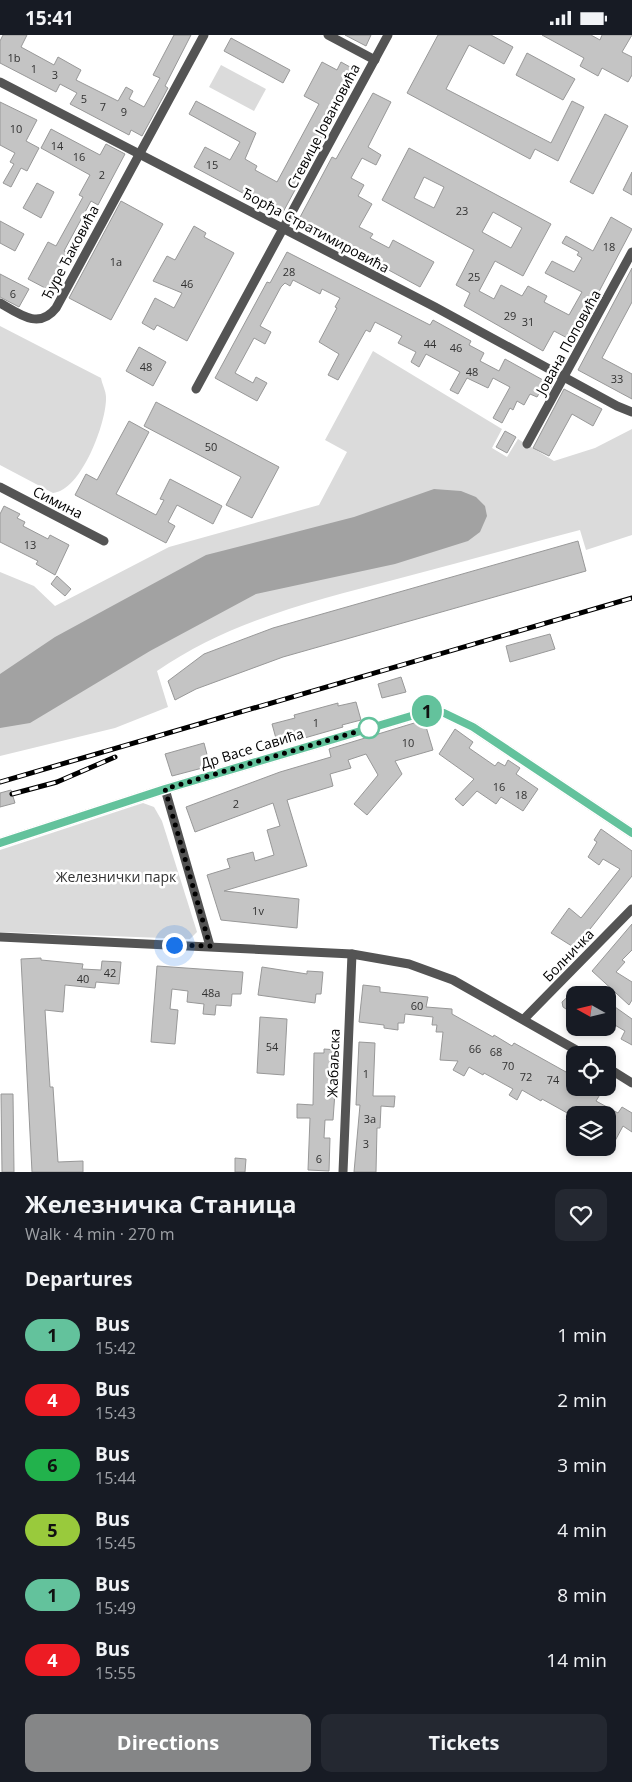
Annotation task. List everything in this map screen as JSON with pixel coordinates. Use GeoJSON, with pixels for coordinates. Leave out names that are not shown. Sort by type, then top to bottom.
{"type":"FeatureCollection","features":[{"type":"Feature","properties":{"kind":"street"},"geometry":{"type":"LineString","coordinates":[[139,153],[204,35]]}},
{"type":"Feature","properties":{"kind":"street"},"geometry":{"type":"LineString","coordinates":[[328,35],[375,60]]}},
{"type":"Feature","properties":{"kind":"street","name":"Стевице Јовановића"},"geometry":{"type":"LineString","coordinates":[[196,389],[388,35]]}},
{"type":"Feature","properties":{"kind":"street","name":"Ђорђа Стратимировића"},"geometry":{"type":"LineString","coordinates":[[0,82],[139,153],[617,406],[632,411]]}},
{"type":"Feature","properties":{"kind":"street","name":"Ђуре Ђаковића"},"geometry":{"type":"LineString","coordinates":[[0,303],[37,321],[53,313],[139,153]]}},
{"type":"Feature","properties":{"kind":"street","name":"Јована Поповића"},"geometry":{"type":"LineString","coordinates":[[527,444],[565,378],[632,252]]}},
{"type":"Feature","properties":{"kind":"street","name":"Симина"},"geometry":{"type":"LineString","coordinates":[[0,487],[104,541]]}},
{"type":"Feature","properties":{"kind":"street","name":"Др Васе Савића"},"geometry":{"type":"LineString","coordinates":[[0,843],[165,789],[422,712],[434,711],[452,716],[473,727],[632,833]]}},
{"type":"Feature","properties":{"kind":"street"},"geometry":{"type":"LineString","coordinates":[[165,789],[210,946]]}},
{"type":"Feature","properties":{"kind":"street","name":"Болничка"},"geometry":{"type":"LineString","coordinates":[[524,1019],[632,909]]}},
{"type":"Feature","properties":{"kind":"street"},"geometry":{"type":"LineString","coordinates":[[0,937],[352,954],[409,965],[437,974],[524,1019],[570,1046]]}},
{"type":"Feature","properties":{"kind":"street","name":"Жабаљска"},"geometry":{"type":"LineString","coordinates":[[342,1172],[352,954]]}},
{"type":"Feature","properties":{"kind":"street"},"geometry":{"type":"LineString","coordinates":[[616,1073],[632,1083]]}},
{"type":"Feature","properties":{"kind":"green space"},"geometry":{"type":"Polygon","coordinates":[[[221,65],[266,89],[254,111],[209,87],[221,65]]]}},
{"type":"Feature","properties":{"kind":"green space"},"geometry":{"type":"Polygon","coordinates":[[[0,326],[101,378],[106,397],[97,438],[90,454],[73,481],[63,489],[53,493],[0,465],[0,326]]]}},
{"type":"Feature","properties":{"kind":"green space"},"geometry":{"type":"Polygon","coordinates":[[[373,351],[502,429],[492,448],[507,457],[518,439],[554,461],[595,448],[632,429],[632,535],[586,550],[580,530],[334,596],[272,615],[213,639],[157,671],[168,707],[115,728],[0,756],[0,572],[34,586],[55,606],[169,547],[319,505],[347,452],[325,440],[373,351]]]}},
{"type":"Feature","properties":{"kind":"green space","name":"Железнички парк"},"geometry":{"type":"Polygon","coordinates":[[[143,803],[154,807],[162,821],[197,932],[190,939],[0,932],[0,850],[143,803]]]}},
{"type":"Feature","properties":{"kind":"shaded area"},"geometry":{"type":"Polygon","coordinates":[[[434,489],[461,491],[476,497],[485,506],[487,516],[480,532],[468,541],[395,564],[256,594],[150,651],[30,723],[0,728],[0,674],[55,637],[206,555],[354,517],[434,489]]]}},
{"type":"Feature","properties":{"kind":"building"},"geometry":{"type":"Polygon","coordinates":[[[3,35],[27,35],[21,47],[54,65],[58,57],[81,70],[76,80],[118,101],[126,87],[133,91],[129,99],[144,107],[160,78],[153,75],[174,35],[191,35],[165,86],[168,88],[142,136],[131,130],[129,135],[70,104],[77,93],[60,84],[56,92],[0,63],[0,41],[3,35]]]}},
{"type":"Feature","properties":{"kind":"building"},"geometry":{"type":"Polygon","coordinates":[[[345,35],[371,35],[366,46],[345,35]]]}},
{"type":"Feature","properties":{"kind":"building"},"geometry":{"type":"Polygon","coordinates":[[[438,35],[491,35],[513,47],[504,64],[469,45],[446,89],[551,143],[572,101],[584,107],[558,161],[535,149],[530,159],[407,93],[438,35]]]}},
{"type":"Feature","properties":{"kind":"building"},"geometry":{"type":"Polygon","coordinates":[[[542,35],[591,35],[600,40],[602,35],[632,35],[622,52],[632,57],[632,75],[628,82],[602,68],[598,76],[580,66],[584,58],[542,35]]]}},
{"type":"Feature","properties":{"kind":"building"},"geometry":{"type":"Polygon","coordinates":[[[231,38],[290,70],[283,83],[224,51],[231,38]]]}},
{"type":"Feature","properties":{"kind":"building"},"geometry":{"type":"Polygon","coordinates":[[[527,53],[575,79],[563,100],[516,75],[527,53]]]}},
{"type":"Feature","properties":{"kind":"building"},"geometry":{"type":"Polygon","coordinates":[[[322,62],[337,70],[341,62],[359,72],[282,214],[194,167],[205,147],[230,160],[240,142],[189,114],[196,101],[256,133],[245,159],[257,166],[255,170],[277,182],[319,104],[304,96],[322,62]]]}},
{"type":"Feature","properties":{"kind":"building"},"geometry":{"type":"Polygon","coordinates":[[[373,93],[391,102],[368,147],[381,155],[376,165],[362,158],[351,178],[364,185],[358,196],[372,204],[359,227],[373,234],[370,238],[389,248],[393,240],[434,262],[420,287],[298,221],[332,157],[336,159],[373,93]]]}},
{"type":"Feature","properties":{"kind":"building"},"geometry":{"type":"Polygon","coordinates":[[[0,102],[37,120],[26,141],[39,148],[27,171],[21,168],[11,187],[3,183],[14,164],[10,162],[15,153],[0,145],[0,102]]]}},
{"type":"Feature","properties":{"kind":"building"},"geometry":{"type":"Polygon","coordinates":[[[605,114],[628,126],[593,194],[570,182],[605,114]]]}},
{"type":"Feature","properties":{"kind":"building"},"geometry":{"type":"Polygon","coordinates":[[[51,129],[100,155],[106,144],[125,154],[98,205],[91,201],[64,251],[67,252],[47,289],[28,279],[48,242],[56,246],[83,197],[79,195],[90,175],[41,148],[51,129]]]}},
{"type":"Feature","properties":{"kind":"building"},"geometry":{"type":"Polygon","coordinates":[[[409,148],[551,224],[523,276],[495,261],[479,291],[494,299],[501,285],[522,296],[528,286],[547,296],[544,302],[569,315],[582,292],[545,273],[552,261],[574,272],[582,258],[577,255],[579,252],[562,243],[566,236],[593,251],[611,217],[632,229],[573,341],[554,331],[543,351],[464,306],[470,293],[456,285],[474,250],[382,200],[409,148]],[[424,177],[414,198],[434,208],[444,187],[424,177]],[[493,212],[482,232],[511,248],[522,228],[493,212]]]}},
{"type":"Feature","properties":{"kind":"building"},"geometry":{"type":"Polygon","coordinates":[[[632,172],[632,195],[623,190],[632,172]]]}},
{"type":"Feature","properties":{"kind":"building"},"geometry":{"type":"Polygon","coordinates":[[[37,183],[54,192],[41,218],[23,208],[37,183]]]}},
{"type":"Feature","properties":{"kind":"building"},"geometry":{"type":"Polygon","coordinates":[[[121,201],[163,224],[111,320],[69,298],[121,201]]]}},
{"type":"Feature","properties":{"kind":"building"},"geometry":{"type":"Polygon","coordinates":[[[0,221],[24,234],[15,251],[0,243],[0,221]]]}},
{"type":"Feature","properties":{"kind":"building"},"geometry":{"type":"Polygon","coordinates":[[[194,226],[206,233],[204,237],[234,253],[187,341],[157,325],[154,330],[142,323],[155,298],[174,308],[182,293],[153,281],[167,256],[175,260],[194,226]]]}},
{"type":"Feature","properties":{"kind":"building"},"geometry":{"type":"Polygon","coordinates":[[[287,252],[430,325],[433,320],[471,341],[469,345],[484,353],[480,361],[499,371],[505,359],[552,385],[547,395],[540,392],[537,397],[530,394],[524,405],[517,401],[513,410],[510,408],[502,423],[493,418],[510,387],[493,378],[488,388],[467,378],[458,394],[450,390],[460,372],[426,354],[419,367],[411,362],[416,352],[398,343],[402,336],[375,322],[370,332],[366,330],[338,380],[328,375],[339,354],[319,342],[337,308],[335,307],[340,298],[322,289],[320,294],[293,280],[290,286],[285,283],[281,287],[260,326],[271,332],[265,344],[254,338],[235,373],[253,383],[256,377],[267,383],[257,401],[215,378],[267,282],[270,283],[287,252]]]}},
{"type":"Feature","properties":{"kind":"building"},"geometry":{"type":"Polygon","coordinates":[[[632,268],[632,302],[602,358],[632,374],[632,399],[578,370],[632,268]]]}},
{"type":"Feature","properties":{"kind":"building"},"geometry":{"type":"Polygon","coordinates":[[[0,274],[29,289],[19,307],[0,297],[0,274]]]}},
{"type":"Feature","properties":{"kind":"building"},"geometry":{"type":"Polygon","coordinates":[[[139,347],[166,362],[153,386],[126,371],[139,347]]]}},
{"type":"Feature","properties":{"kind":"building"},"geometry":{"type":"Polygon","coordinates":[[[564,389],[602,409],[593,426],[572,414],[549,456],[533,448],[564,389]]]}},
{"type":"Feature","properties":{"kind":"building"},"geometry":{"type":"Polygon","coordinates":[[[156,402],[279,467],[252,518],[226,505],[241,477],[144,426],[156,402]]]}},
{"type":"Feature","properties":{"kind":"building"},"geometry":{"type":"Polygon","coordinates":[[[129,421],[149,432],[116,494],[156,515],[164,500],[160,499],[170,479],[222,506],[213,524],[177,505],[168,522],[175,526],[166,543],[75,495],[86,474],[97,480],[129,421]]]}},
{"type":"Feature","properties":{"kind":"building"},"geometry":{"type":"Polygon","coordinates":[[[505,431],[516,437],[507,453],[496,447],[505,431]]]}},
{"type":"Feature","properties":{"kind":"building"},"geometry":{"type":"Polygon","coordinates":[[[4,506],[20,514],[17,518],[25,522],[23,526],[48,539],[50,535],[69,545],[55,575],[36,564],[38,561],[0,542],[0,514],[4,506]]]}},
{"type":"Feature","properties":{"kind":"building"},"geometry":{"type":"Polygon","coordinates":[[[578,541],[586,571],[283,657],[196,689],[175,700],[168,681],[204,654],[273,628],[578,541]]]}},
{"type":"Feature","properties":{"kind":"building"},"geometry":{"type":"Polygon","coordinates":[[[57,576],[71,589],[65,596],[51,584],[57,576]]]}},
{"type":"Feature","properties":{"kind":"building"},"geometry":{"type":"Polygon","coordinates":[[[550,634],[555,649],[510,662],[506,646],[550,634]]]}},
{"type":"Feature","properties":{"kind":"building"},"geometry":{"type":"Polygon","coordinates":[[[401,677],[406,692],[382,698],[378,684],[401,677]]]}},
{"type":"Feature","properties":{"kind":"building"},"geometry":{"type":"Polygon","coordinates":[[[356,702],[361,720],[301,739],[300,736],[277,742],[272,724],[295,718],[294,715],[338,703],[338,706],[356,702]]]}},
{"type":"Feature","properties":{"kind":"building"},"geometry":{"type":"Polygon","coordinates":[[[424,720],[433,750],[395,761],[402,774],[367,815],[354,804],[378,775],[366,754],[348,760],[351,768],[330,774],[333,786],[287,800],[307,866],[224,891],[299,899],[297,928],[221,920],[207,875],[230,868],[227,859],[253,852],[255,861],[274,855],[267,830],[280,826],[273,803],[195,832],[186,807],[280,772],[331,757],[329,749],[424,720]]]}},
{"type":"Feature","properties":{"kind":"building"},"geometry":{"type":"Polygon","coordinates":[[[455,729],[473,742],[469,748],[495,766],[498,762],[505,766],[508,760],[520,768],[516,774],[538,789],[523,811],[501,797],[496,804],[477,791],[463,806],[455,799],[474,779],[439,754],[455,729]]]}},
{"type":"Feature","properties":{"kind":"building"},"geometry":{"type":"Polygon","coordinates":[[[204,743],[210,766],[172,776],[165,754],[204,743]]]}},
{"type":"Feature","properties":{"kind":"building"},"geometry":{"type":"Polygon","coordinates":[[[11,790],[15,803],[0,807],[0,793],[11,790]]]}},
{"type":"Feature","properties":{"kind":"building"},"geometry":{"type":"Polygon","coordinates":[[[601,829],[632,851],[632,876],[575,948],[551,933],[569,908],[581,918],[620,869],[603,859],[599,865],[588,857],[597,842],[594,840],[601,829]]]}},
{"type":"Feature","properties":{"kind":"building"},"geometry":{"type":"Polygon","coordinates":[[[632,924],[632,950],[622,960],[625,962],[616,972],[632,982],[632,1000],[629,1005],[616,993],[616,986],[608,986],[592,971],[632,924]]]}},
{"type":"Feature","properties":{"kind":"building"},"geometry":{"type":"Polygon","coordinates":[[[41,958],[41,960],[83,964],[82,969],[101,970],[102,961],[121,962],[119,984],[96,982],[95,988],[65,985],[63,1012],[45,1010],[50,1087],[53,1087],[58,1162],[83,1161],[83,1172],[32,1172],[21,959],[41,958]]]}},
{"type":"Feature","properties":{"kind":"building"},"geometry":{"type":"Polygon","coordinates":[[[157,966],[243,972],[241,994],[232,994],[231,1006],[216,1005],[215,1015],[203,1014],[204,1004],[187,1002],[188,991],[172,989],[170,1009],[178,1010],[175,1044],[151,1042],[157,966]]]}},
{"type":"Feature","properties":{"kind":"building"},"geometry":{"type":"Polygon","coordinates":[[[262,967],[307,974],[307,971],[323,972],[321,994],[316,994],[315,1003],[258,995],[262,967]]]}},
{"type":"Feature","properties":{"kind":"building"},"geometry":{"type":"Polygon","coordinates":[[[363,985],[380,987],[380,992],[428,997],[426,1007],[452,1009],[452,1014],[493,1037],[494,1035],[512,1046],[514,1043],[566,1072],[566,1096],[599,1096],[596,1101],[605,1106],[566,1106],[566,1112],[522,1090],[517,1100],[509,1095],[513,1089],[469,1067],[464,1076],[453,1070],[458,1061],[440,1060],[443,1032],[436,1032],[437,1025],[432,1025],[433,1017],[405,1014],[404,1023],[398,1023],[398,1030],[384,1028],[384,1025],[359,1022],[363,985]]]}},
{"type":"Feature","properties":{"kind":"building"},"geometry":{"type":"Polygon","coordinates":[[[566,998],[566,1009],[563,1007],[562,1002],[566,998]]]}},
{"type":"Feature","properties":{"kind":"building"},"geometry":{"type":"Polygon","coordinates":[[[616,1008],[632,1019],[632,1045],[621,1039],[625,1031],[616,1026],[616,1008]]]}},
{"type":"Feature","properties":{"kind":"building"},"geometry":{"type":"Polygon","coordinates":[[[260,1017],[287,1019],[284,1075],[257,1073],[260,1017]]]}},
{"type":"Feature","properties":{"kind":"building"},"geometry":{"type":"Polygon","coordinates":[[[359,1042],[375,1043],[373,1096],[395,1096],[394,1107],[381,1106],[380,1128],[377,1128],[376,1172],[354,1172],[360,1105],[356,1105],[359,1042]]]}},
{"type":"Feature","properties":{"kind":"building"},"geometry":{"type":"Polygon","coordinates":[[[324,1049],[338,1050],[333,1120],[325,1120],[324,1138],[330,1138],[329,1171],[308,1170],[310,1118],[297,1118],[297,1104],[313,1105],[314,1053],[324,1053],[324,1049]]]}},
{"type":"Feature","properties":{"kind":"building"},"geometry":{"type":"Polygon","coordinates":[[[1,1094],[13,1094],[14,1172],[2,1172],[1,1094]]]}},
{"type":"Feature","properties":{"kind":"building"},"geometry":{"type":"Polygon","coordinates":[[[622,1107],[632,1113],[632,1132],[623,1126],[616,1139],[616,1112],[618,1113],[622,1107]]]}},
{"type":"Feature","properties":{"kind":"building"},"geometry":{"type":"Polygon","coordinates":[[[235,1158],[246,1159],[245,1172],[235,1172],[235,1158]]]}},
{"type":"Feature","properties":{"kind":"railway"},"geometry":{"type":"LineString","coordinates":[[0,782],[632,598]]}},
{"type":"Feature","properties":{"kind":"railway"},"geometry":{"type":"LineString","coordinates":[[12,794],[57,782],[115,757]]}},
{"type":"Feature","properties":{"kind":"bus line","name":"1"},"geometry":{"type":"LineString","coordinates":[[0,843],[165,789],[428,711],[444,713],[473,727],[632,833]]}},
{"type":"Feature","properties":{"kind":"route"},"geometry":{"type":"LineString","coordinates":[[174,945],[210,946],[165,789],[369,728]]}}]}
